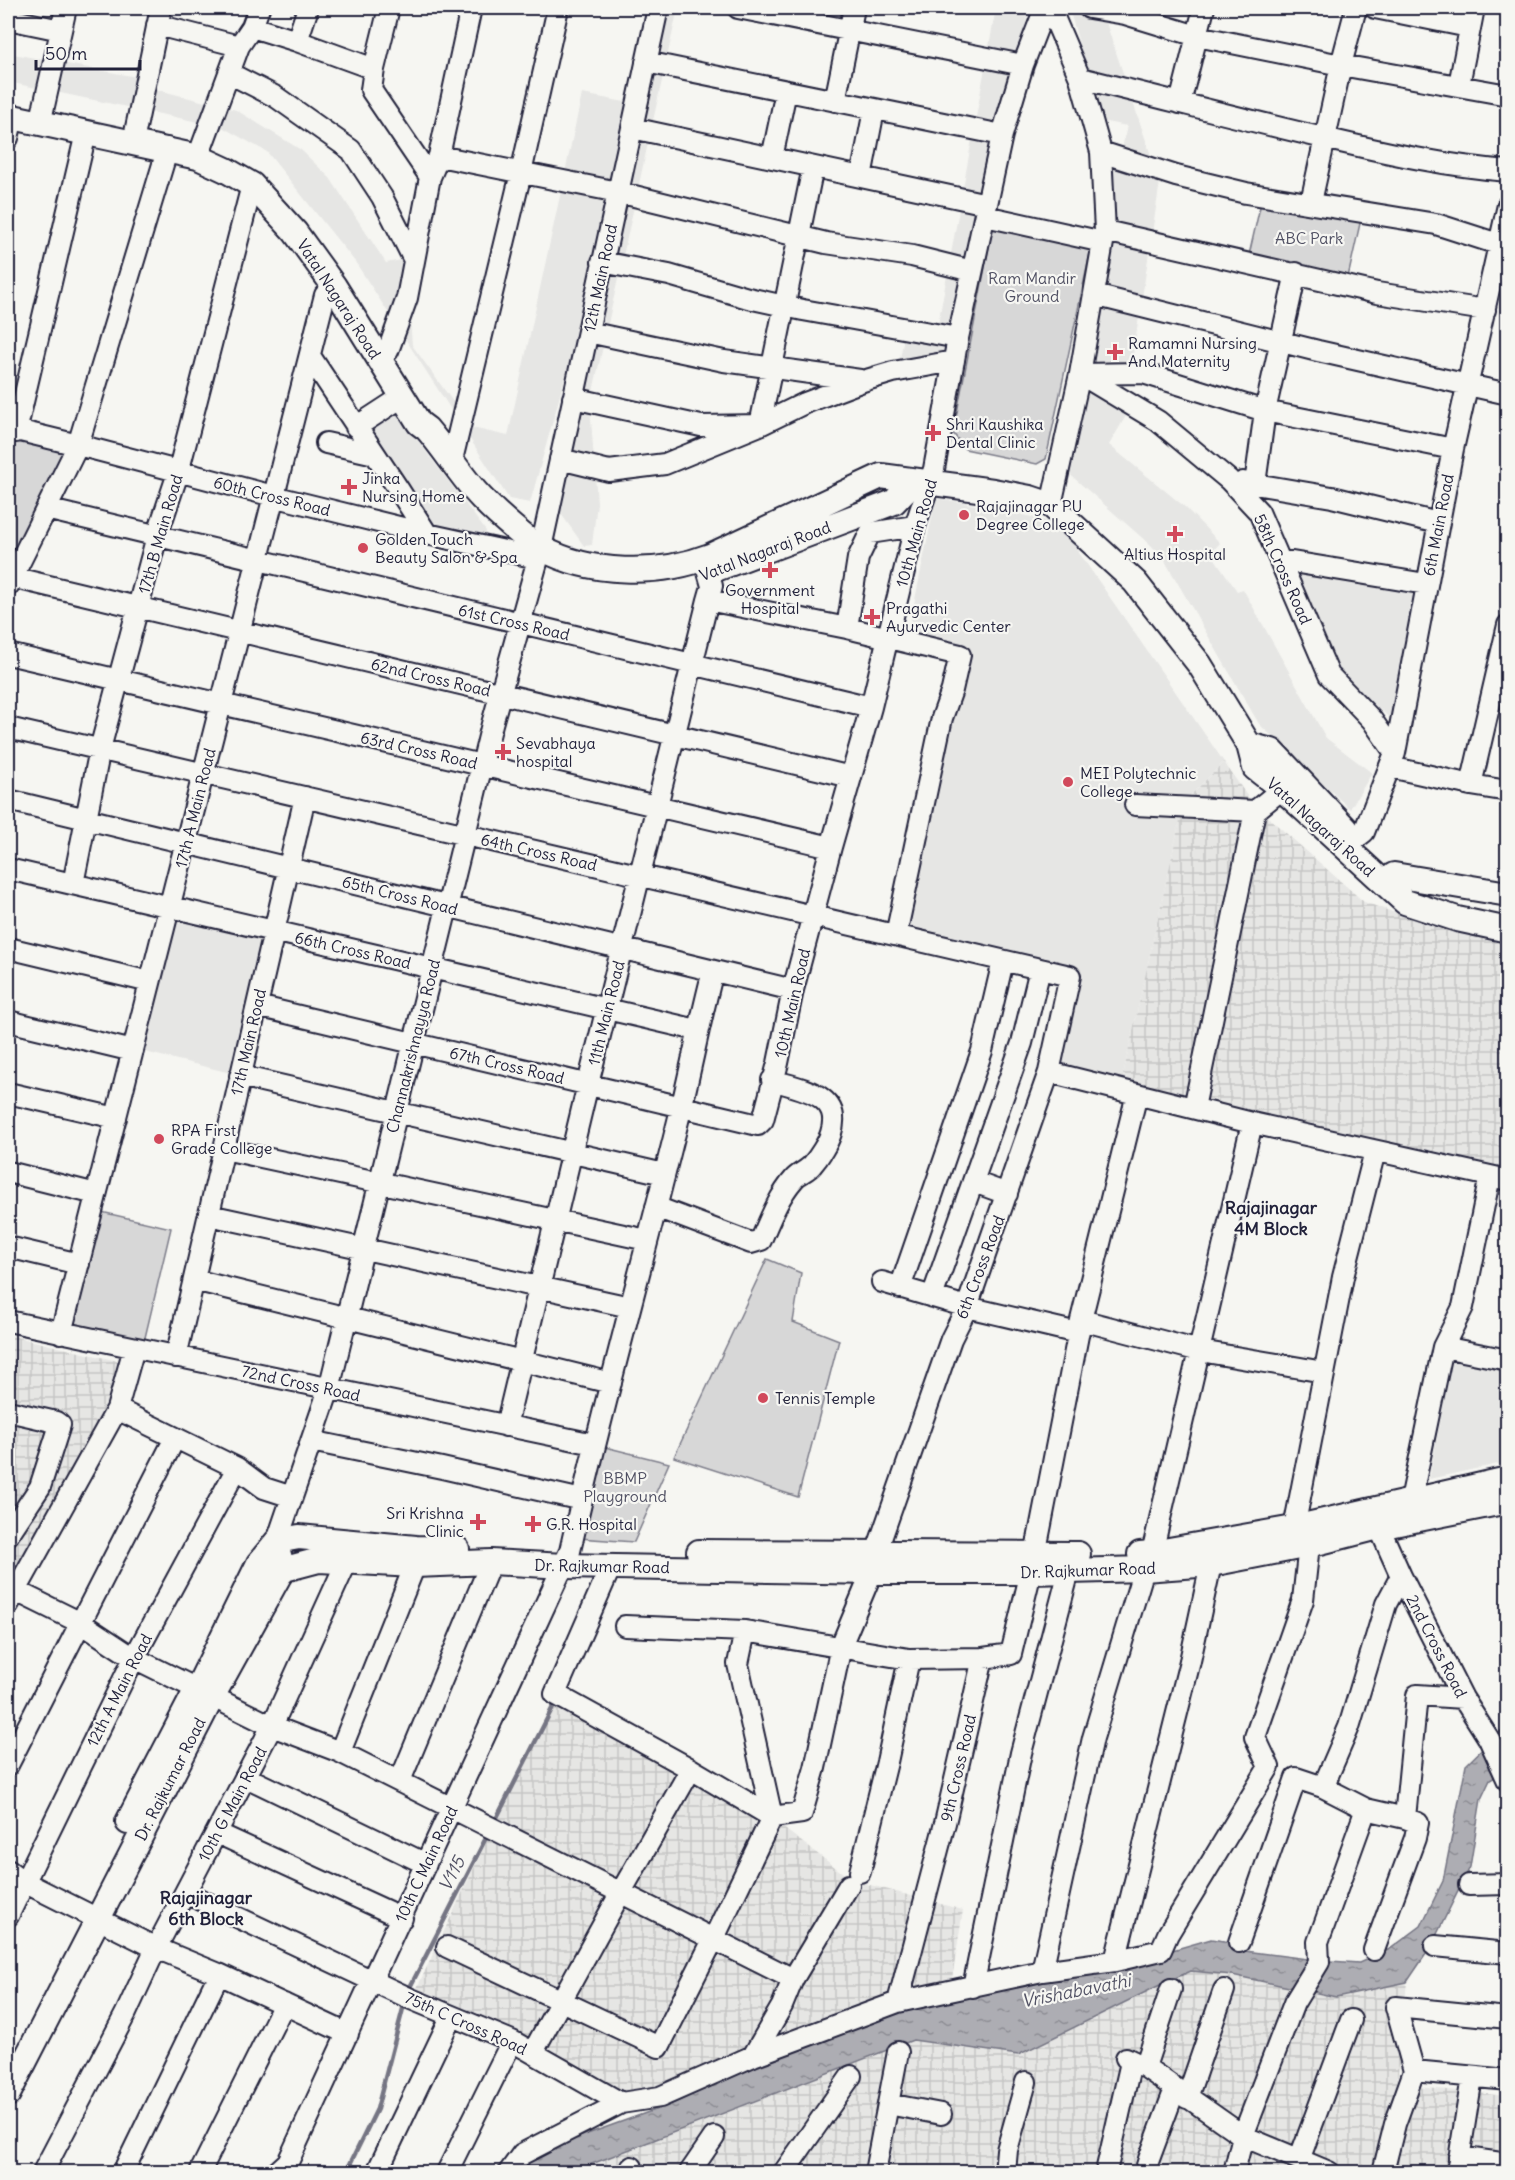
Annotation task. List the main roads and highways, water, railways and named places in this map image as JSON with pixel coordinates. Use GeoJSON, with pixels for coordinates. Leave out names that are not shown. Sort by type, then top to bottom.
{"type":"FeatureCollection","features":[{"type":"Feature","properties":{"kind":"main road","name":"Vatal Nagaraj Road"},"geometry":{"type":"LineString","coordinates":[[9,124],[40,124],[166,148],[198,157],[252,186],[295,232],[334,286],[419,423],[427,429],[476,491],[539,553],[586,565],[616,569],[645,570],[687,565],[880,476],[1030,498],[1051,505],[1135,582],[1200,664],[1249,745],[1255,768],[1282,789],[1405,902],[1457,920],[1508,930]]}},
{"type":"Feature","properties":{"kind":"main road","name":"Vatal Nagaraj Road"},"geometry":{"type":"LineString","coordinates":[[419,423],[420,432],[431,448],[491,526],[583,574],[616,578],[691,579],[894,502],[922,481]]}},
{"type":"Feature","properties":{"kind":"main road","name":"Vatal Nagaraj Road"},"geometry":{"type":"LineString","coordinates":[[1249,745],[1272,751],[1355,839],[1394,875],[1422,892],[1508,915]]}},
{"type":"Feature","properties":{"kind":"main road"},"geometry":{"type":"LineString","coordinates":[[1394,875],[1508,894]]}},
{"type":"Feature","properties":{"kind":"main road","name":"Dr. Rajkumar Road"},"geometry":{"type":"LineString","coordinates":[[1376,1518],[1411,1500],[1508,1479]]}},
{"type":"Feature","properties":{"kind":"main road","name":"Dr. Rajkumar Road"},"geometry":{"type":"LineString","coordinates":[[205,1693],[280,1574],[285,1569],[319,1560],[415,1565],[567,1559],[1033,1563],[1148,1561],[1211,1564],[1301,1536],[1376,1518],[1508,1501]]}},
{"type":"Feature","properties":{"kind":"main road","name":"Dr. Rajkumar Road"},"geometry":{"type":"LineString","coordinates":[[1033,1563],[1069,1571],[1148,1561],[1301,1536]]}},
{"type":"Feature","properties":{"kind":"main road","name":"Dr. Rajkumar Road"},"geometry":{"type":"LineString","coordinates":[[8,2058],[90,1915],[205,1693],[259,1563],[277,1541],[299,1537],[567,1559],[611,1566],[874,1562]]}},
{"type":"Feature","properties":{"kind":"main road","name":"Dr. Rajkumar Road"},"geometry":{"type":"LineString","coordinates":[[8,2094],[90,1915]]}},
{"type":"Feature","properties":{"kind":"water","name":"Vrishabavathi"},"geometry":{"type":"Polygon","coordinates":[[[1507,1725],[1507,1770],[1490,1780],[1481,1799],[1470,1867],[1430,1948],[1407,1982],[1336,1997],[1232,1975],[1191,1971],[1018,2055],[913,2040],[571,2172],[520,2172],[537,2152],[674,2103],[827,2032],[1008,1982],[1131,1962],[1211,1939],[1230,1942],[1237,1950],[1359,1963],[1390,1949],[1421,1926],[1443,1881],[1466,1765],[1507,1725]]]}},
{"type":"Feature","properties":{"kind":"waterway","name":"V115"},"geometry":{"type":"LineString","coordinates":[[493,1825],[556,1701]]}},
{"type":"Feature","properties":{"kind":"waterway","name":"V115"},"geometry":{"type":"LineString","coordinates":[[407,1993],[489,1832]]}},
{"type":"Feature","properties":{"kind":"waterway","name":"V115"},"geometry":{"type":"LineString","coordinates":[[360,2172],[350,2164],[377,2109],[405,2001]]}},
{"type":"Feature","properties":{"kind":"place","name":"Ramamni Nursing And Maternity"},"geometry":{"type":"Point","coordinates":[1115,352]}},
{"type":"Feature","properties":{"kind":"place","name":"Shri Kaushika Dental Clinic"},"geometry":{"type":"Point","coordinates":[933,433]}},
{"type":"Feature","properties":{"kind":"place","name":"Jinka Nursing Home"},"geometry":{"type":"Point","coordinates":[349,487]}},
{"type":"Feature","properties":{"kind":"place","name":"Rajajinagar PU Degree College"},"geometry":{"type":"Point","coordinates":[964,515]}},
{"type":"Feature","properties":{"kind":"place","name":"Altius Hospital"},"geometry":{"type":"Point","coordinates":[1175,534]}},
{"type":"Feature","properties":{"kind":"place","name":"Golden Touch Beauty Salon & Spa"},"geometry":{"type":"Point","coordinates":[363,548]}},
{"type":"Feature","properties":{"kind":"place","name":"Government Hospital"},"geometry":{"type":"Point","coordinates":[770,570]}},
{"type":"Feature","properties":{"kind":"place","name":"Pragathi Ayurvedic Center"},"geometry":{"type":"Point","coordinates":[872,617]}},
{"type":"Feature","properties":{"kind":"place","name":"Sevabhaya hospital"},"geometry":{"type":"Point","coordinates":[503,752]}},
{"type":"Feature","properties":{"kind":"place","name":"MEI Polytechnic College"},"geometry":{"type":"Point","coordinates":[1068,782]}},
{"type":"Feature","properties":{"kind":"place","name":"RPA First Grade College"},"geometry":{"type":"Point","coordinates":[159,1139]}},
{"type":"Feature","properties":{"kind":"place","name":"Tennis Temple"},"geometry":{"type":"Point","coordinates":[763,1398]}},
{"type":"Feature","properties":{"kind":"place","name":"Sri Krishna Clinic"},"geometry":{"type":"Point","coordinates":[478,1522]}},
{"type":"Feature","properties":{"kind":"place","name":"G.R. Hospital"},"geometry":{"type":"Point","coordinates":[533,1524]}},
{"type":"Feature","properties":{"kind":"district","name":"Rajajinagar 4M Block"},"geometry":{"type":"Point","coordinates":[1271,1218]}},
{"type":"Feature","properties":{"kind":"district","name":"Rajajinagar 6th Block"},"geometry":{"type":"Point","coordinates":[206,1908]}},
{"type":"Feature","properties":{"kind":"park label","name":"ABC Park"},"geometry":{"type":"Point","coordinates":[1309,238]}},
{"type":"Feature","properties":{"kind":"park label","name":"Ram Mandir Ground"},"geometry":{"type":"Point","coordinates":[1032,287]}},
{"type":"Feature","properties":{"kind":"park label","name":"BBMP Playground"},"geometry":{"type":"Point","coordinates":[625,1487]}}]}
